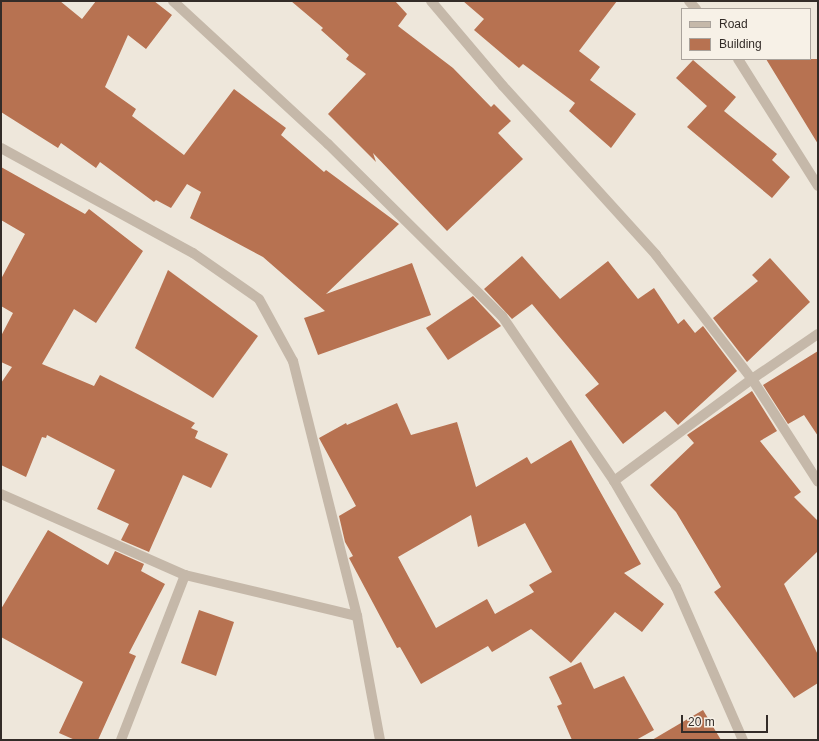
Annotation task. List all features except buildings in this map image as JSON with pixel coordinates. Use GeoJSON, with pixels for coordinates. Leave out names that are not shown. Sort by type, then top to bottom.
{"type":"FeatureCollection","features":[{"type":"Feature","properties":{"kind":"street"},"geometry":{"type":"LineString","coordinates":[[173,1],[328,144],[502,316],[614,482],[676,587],[743,740]]}},
{"type":"Feature","properties":{"kind":"street"},"geometry":{"type":"LineString","coordinates":[[431,1],[503,86],[656,255],[752,379],[818,482]]}},
{"type":"Feature","properties":{"kind":"street"},"geometry":{"type":"LineString","coordinates":[[739,60],[818,186]]}},
{"type":"Feature","properties":{"kind":"street"},"geometry":{"type":"LineString","coordinates":[[1,148],[192,253],[259,299],[293,361],[357,616],[380,740]]}},
{"type":"Feature","properties":{"kind":"street"},"geometry":{"type":"LineString","coordinates":[[614,482],[752,379],[818,334]]}},
{"type":"Feature","properties":{"kind":"street"},"geometry":{"type":"LineString","coordinates":[[1,494],[185,575],[357,616]]}},
{"type":"Feature","properties":{"kind":"street"},"geometry":{"type":"LineString","coordinates":[[121,740],[185,575]]}}]}
